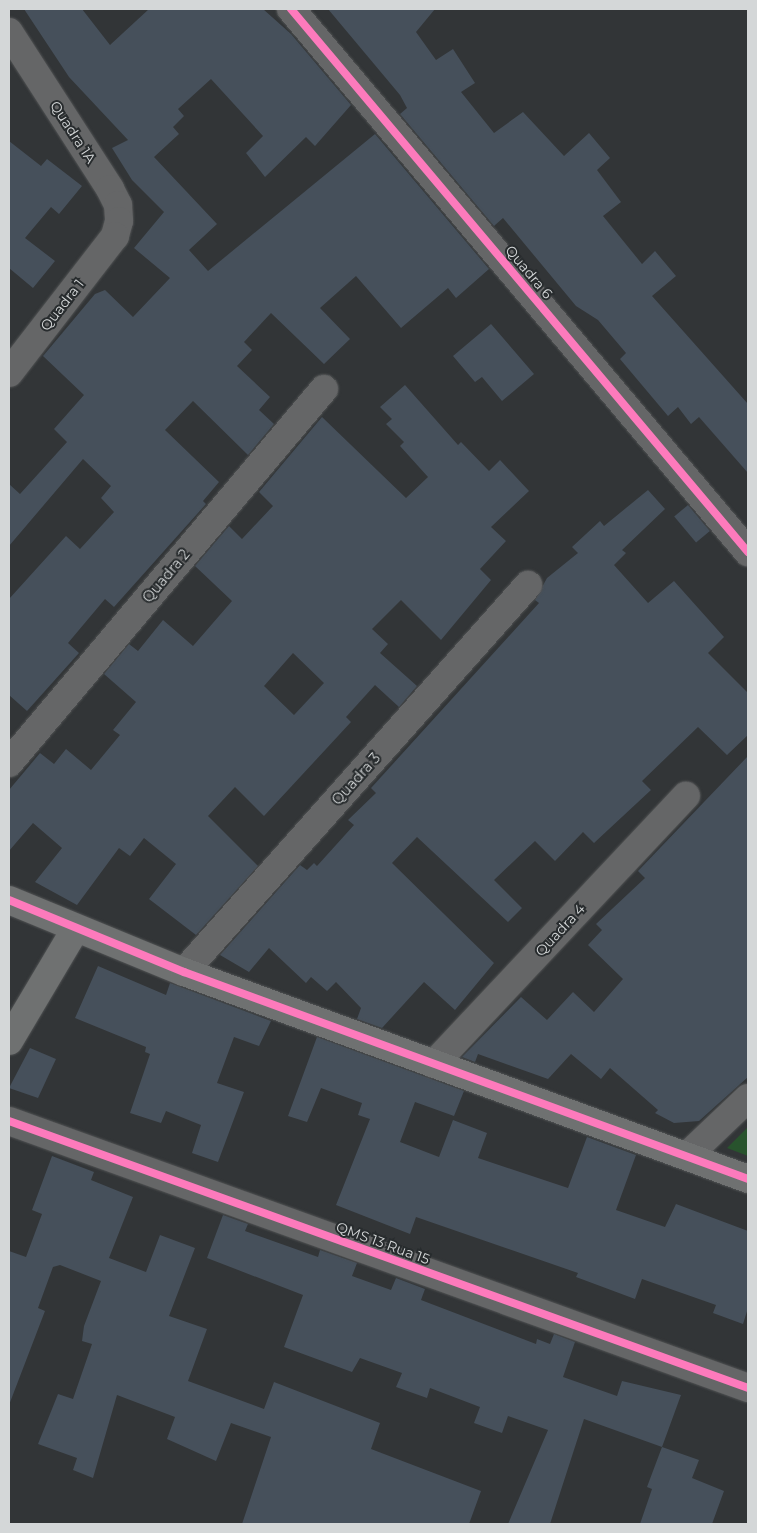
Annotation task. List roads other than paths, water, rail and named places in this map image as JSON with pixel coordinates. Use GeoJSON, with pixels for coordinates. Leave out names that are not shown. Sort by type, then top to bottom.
{"type":"FeatureCollection","features":[{"type":"Feature","properties":{"kind":"street","name":"Quadra 6"},"geometry":{"type":"LineString","coordinates":[[291,9],[748,552]]}},
{"type":"Feature","properties":{"kind":"street","name":"Quadra 1A"},"geometry":{"type":"LineString","coordinates":[[9,32],[118,205],[115,236]]}},
{"type":"Feature","properties":{"kind":"street","name":"Quadra 1"},"geometry":{"type":"LineString","coordinates":[[9,374],[115,236]]}},
{"type":"Feature","properties":{"kind":"street","name":"Quadra 2"},"geometry":{"type":"LineString","coordinates":[[9,763],[324,389]]}},
{"type":"Feature","properties":{"kind":"street","name":"Quadra 3"},"geometry":{"type":"LineString","coordinates":[[184,972],[528,585]]}},
{"type":"Feature","properties":{"kind":"street","name":"Quadra 4"},"geometry":{"type":"LineString","coordinates":[[434,1064],[686,796]]}},
{"type":"Feature","properties":{"kind":"street"},"geometry":{"type":"LineString","coordinates":[[9,900],[75,930],[184,972],[748,1179]]}},
{"type":"Feature","properties":{"kind":"street"},"geometry":{"type":"LineString","coordinates":[[9,1041],[75,930]]}},
{"type":"Feature","properties":{"kind":"street"},"geometry":{"type":"LineString","coordinates":[[687,1156],[748,1098]]}},
{"type":"Feature","properties":{"kind":"street","name":"QMS 13 Rua 15"},"geometry":{"type":"LineString","coordinates":[[9,1121],[748,1388]]}}]}
